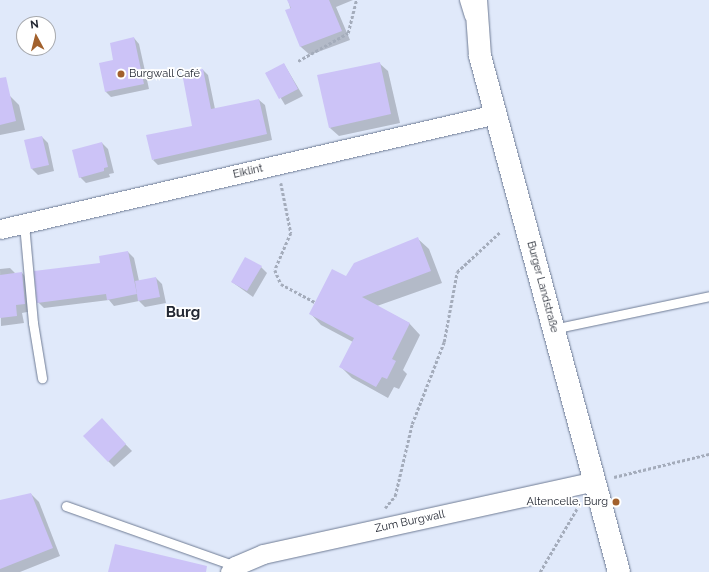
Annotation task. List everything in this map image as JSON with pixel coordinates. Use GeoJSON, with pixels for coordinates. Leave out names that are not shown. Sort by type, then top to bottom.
{"type":"FeatureCollection","features":[{"type":"Feature","properties":{"kind":"street","name":"Burger Landstraße"},"geometry":{"type":"LineString","coordinates":[[476,0],[480,56],[619,572]]}},
{"type":"Feature","properties":{"kind":"street","name":"Eiklint"},"geometry":{"type":"LineString","coordinates":[[0,229],[496,114]]}},
{"type":"Feature","properties":{"kind":"street","name":"Zum Burgwall"},"geometry":{"type":"LineString","coordinates":[[232,569],[263,554],[594,481]]}},
{"type":"Feature","properties":{"kind":"lane"},"geometry":{"type":"LineString","coordinates":[[464,0],[480,56]]}},
{"type":"Feature","properties":{"kind":"lane"},"geometry":{"type":"LineString","coordinates":[[24,224],[33,322],[42,378]]}},
{"type":"Feature","properties":{"kind":"lane"},"geometry":{"type":"LineString","coordinates":[[553,329],[709,296]]}},
{"type":"Feature","properties":{"kind":"lane"},"geometry":{"type":"LineString","coordinates":[[66,506],[232,569]]}},
{"type":"Feature","properties":{"kind":"path"},"geometry":{"type":"LineString","coordinates":[[298,61],[348,33],[356,0]]}},
{"type":"Feature","properties":{"kind":"path"},"geometry":{"type":"LineString","coordinates":[[277,165],[291,233],[276,270],[280,284],[315,302]]}},
{"type":"Feature","properties":{"kind":"path"},"geometry":{"type":"LineString","coordinates":[[363,532],[395,496],[412,424],[444,342],[457,272],[500,232]]}},
{"type":"Feature","properties":{"kind":"path"},"geometry":{"type":"LineString","coordinates":[[540,572],[594,481],[709,454]]}},
{"type":"Feature","properties":{"kind":"building"},"geometry":{"type":"Polygon","coordinates":[[[287,0],[329,0],[342,31],[300,47],[285,10],[291,8],[287,0]]]}},
{"type":"Feature","properties":{"kind":"building","name":"Burgwall Café"},"geometry":{"type":"Polygon","coordinates":[[[134,37],[144,84],[105,92],[99,63],[113,60],[110,43],[134,37]]]}},
{"type":"Feature","properties":{"kind":"building"},"geometry":{"type":"Polygon","coordinates":[[[380,62],[391,114],[329,128],[317,75],[380,62]]]}},
{"type":"Feature","properties":{"kind":"building"},"geometry":{"type":"Polygon","coordinates":[[[284,63],[298,89],[279,99],[265,73],[284,63]]]}},
{"type":"Feature","properties":{"kind":"building"},"geometry":{"type":"Polygon","coordinates":[[[203,69],[211,109],[259,99],[267,134],[152,160],[146,135],[192,126],[182,73],[203,69]]]}},
{"type":"Feature","properties":{"kind":"building"},"geometry":{"type":"Polygon","coordinates":[[[6,77],[16,121],[0,125],[0,78],[6,77]]]}},
{"type":"Feature","properties":{"kind":"building"},"geometry":{"type":"Polygon","coordinates":[[[42,136],[49,165],[31,169],[24,140],[42,136]]]}},
{"type":"Feature","properties":{"kind":"building"},"geometry":{"type":"Polygon","coordinates":[[[102,142],[108,167],[104,168],[104,171],[79,178],[72,150],[102,142]]]}},
{"type":"Feature","properties":{"kind":"building"},"geometry":{"type":"Polygon","coordinates":[[[418,237],[431,271],[362,297],[410,323],[392,359],[396,361],[387,379],[382,377],[376,387],[339,367],[354,338],[309,314],[332,269],[346,276],[354,263],[418,237]]]}},
{"type":"Feature","properties":{"kind":"building"},"geometry":{"type":"Polygon","coordinates":[[[128,251],[137,294],[107,300],[106,294],[37,303],[34,271],[100,263],[99,256],[128,251]]]}},
{"type":"Feature","properties":{"kind":"building"},"geometry":{"type":"Polygon","coordinates":[[[245,257],[262,266],[247,291],[231,282],[245,257]]]}},
{"type":"Feature","properties":{"kind":"building"},"geometry":{"type":"Polygon","coordinates":[[[22,272],[25,304],[16,305],[17,316],[0,318],[0,275],[22,272]]]}},
{"type":"Feature","properties":{"kind":"building"},"geometry":{"type":"Polygon","coordinates":[[[156,277],[160,297],[138,301],[135,281],[156,277]]]}},
{"type":"Feature","properties":{"kind":"building"},"geometry":{"type":"Polygon","coordinates":[[[102,418],[126,444],[108,462],[83,436],[102,418]]]}},
{"type":"Feature","properties":{"kind":"building"},"geometry":{"type":"Polygon","coordinates":[[[31,493],[53,548],[0,569],[0,500],[31,493]]]}},
{"type":"Feature","properties":{"kind":"building"},"geometry":{"type":"Polygon","coordinates":[[[115,544],[207,566],[206,572],[108,572],[115,544]]]}},
{"type":"Feature","properties":{"kind":"place","name":"Burgwall Café"},"geometry":{"type":"Point","coordinates":[121,74]}},
{"type":"Feature","properties":{"kind":"place","name":"Altencelle, Burg"},"geometry":{"type":"Point","coordinates":[616,502]}},
{"type":"Feature","properties":{"kind":"district","name":"Burg"},"geometry":{"type":"Point","coordinates":[183,313]}}]}
